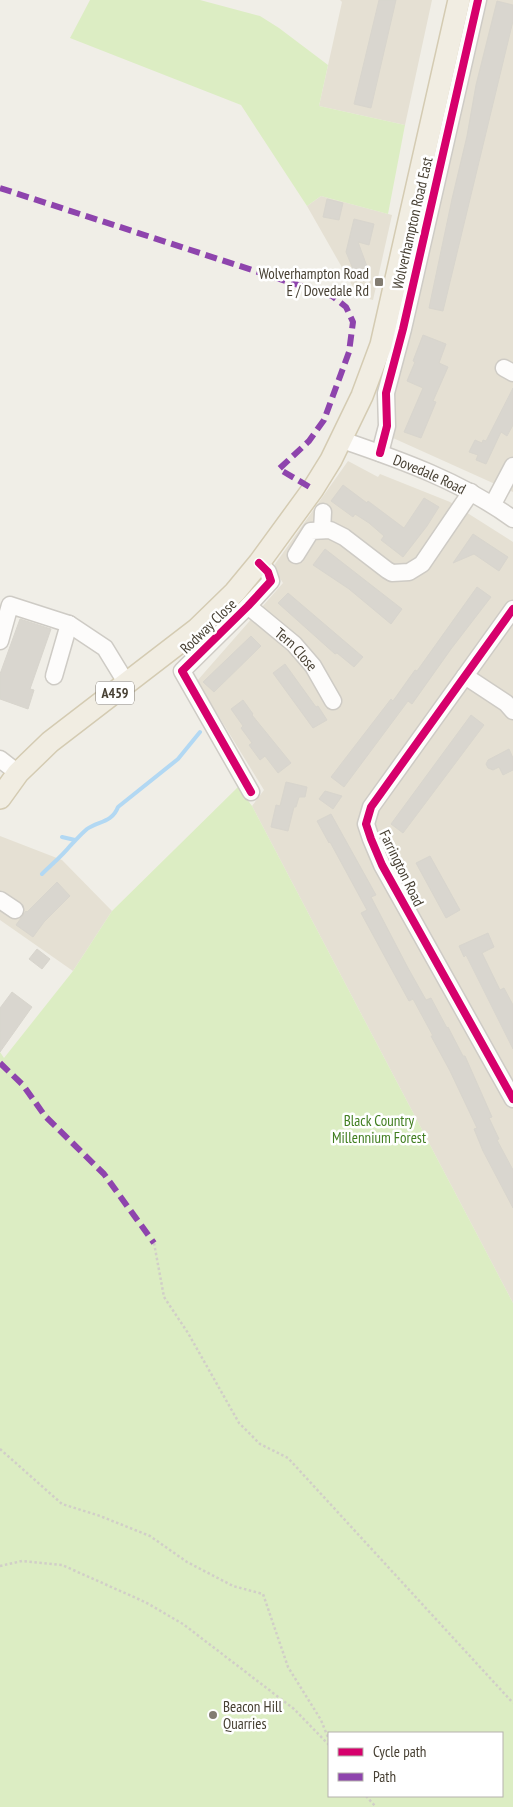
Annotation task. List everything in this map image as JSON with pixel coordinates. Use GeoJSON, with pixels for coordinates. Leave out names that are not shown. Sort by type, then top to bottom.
{"type":"FeatureCollection","features":[{"type":"Feature","properties":{"kind":"main road","name":"Wolverhampton Road East"},"geometry":{"type":"LineString","coordinates":[[241,599],[259,563],[313,489],[342,440],[362,396],[380,345],[459,0]]}},
{"type":"Feature","properties":{"kind":"main road","name":"A459"},"geometry":{"type":"LineString","coordinates":[[0,798],[18,773],[50,742],[197,629],[241,599]]}},
{"type":"Feature","properties":{"kind":"street","name":"Wolverhampton Road East"},"geometry":{"type":"LineString","coordinates":[[380,453],[387,426],[386,393],[478,0]]}},
{"type":"Feature","properties":{"kind":"street","name":"Dovedale Road"},"geometry":{"type":"LineString","coordinates":[[342,440],[425,471],[471,492],[493,504],[513,519]]}},
{"type":"Feature","properties":{"kind":"street"},"geometry":{"type":"LineString","coordinates":[[493,504],[513,466]]}},
{"type":"Feature","properties":{"kind":"street"},"geometry":{"type":"LineString","coordinates":[[296,555],[311,531],[330,530],[344,537],[387,570],[392,572],[409,572],[422,564],[471,492]]}},
{"type":"Feature","properties":{"kind":"street"},"geometry":{"type":"LineString","coordinates":[[322,530],[323,512]]}},
{"type":"Feature","properties":{"kind":"street","name":"Tern Close"},"geometry":{"type":"LineString","coordinates":[[241,599],[294,644],[313,666],[333,702]]}},
{"type":"Feature","properties":{"kind":"street","name":"Rodway Close"},"geometry":{"type":"LineString","coordinates":[[241,599],[182,671],[251,792]]}},
{"type":"Feature","properties":{"kind":"street"},"geometry":{"type":"LineString","coordinates":[[0,641],[10,605],[69,624],[105,648],[127,684]]}},
{"type":"Feature","properties":{"kind":"street","name":"Farrington Road"},"geometry":{"type":"LineString","coordinates":[[513,609],[371,807],[366,824],[382,865],[513,1099]]}},
{"type":"Feature","properties":{"kind":"street"},"geometry":{"type":"LineString","coordinates":[[54,676],[69,624]]}},
{"type":"Feature","properties":{"kind":"street"},"geometry":{"type":"LineString","coordinates":[[465,676],[506,703],[513,711]]}},
{"type":"Feature","properties":{"kind":"street"},"geometry":{"type":"LineString","coordinates":[[0,759],[18,773]]}},
{"type":"Feature","properties":{"kind":"street"},"geometry":{"type":"LineString","coordinates":[[0,900],[14,910]]}},
{"type":"Feature","properties":{"kind":"path"},"geometry":{"type":"LineString","coordinates":[[154,1243],[164,1297],[188,1333],[239,1423],[260,1444],[288,1458],[513,1704]]}},
{"type":"Feature","properties":{"kind":"path"},"geometry":{"type":"LineString","coordinates":[[0,1449],[62,1504],[100,1516],[150,1536],[187,1562],[233,1586],[263,1594],[288,1666],[321,1720],[328,1738]]}},
{"type":"Feature","properties":{"kind":"path"},"geometry":{"type":"LineString","coordinates":[[0,1566],[22,1561],[62,1565],[145,1602],[183,1624],[294,1709],[328,1744]]}},
{"type":"Feature","properties":{"kind":"path"},"geometry":{"type":"LineString","coordinates":[[367,1797],[376,1807]]}},
{"type":"Feature","properties":{"kind":"shaded area"},"geometry":{"type":"Polygon","coordinates":[[[340,0],[432,0],[405,125],[319,106],[342,2],[340,0]]]}},
{"type":"Feature","properties":{"kind":"shaded area"},"geometry":{"type":"Polygon","coordinates":[[[485,0],[513,0],[513,492],[393,438],[391,406],[485,0]]]}},
{"type":"Feature","properties":{"kind":"shaded area"},"geometry":{"type":"Polygon","coordinates":[[[321,196],[392,215],[373,300],[365,298],[364,295],[356,292],[307,206],[321,196]]]}},
{"type":"Feature","properties":{"kind":"shaded area"},"geometry":{"type":"Polygon","coordinates":[[[348,461],[378,477],[380,474],[450,502],[513,542],[513,1303],[252,806],[264,790],[197,681],[283,583],[273,567],[348,461]]]}},
{"type":"Feature","properties":{"kind":"shaded area"},"geometry":{"type":"Polygon","coordinates":[[[0,836],[62,860],[112,911],[73,971],[0,920],[0,836]]]}},
{"type":"Feature","properties":{"kind":"green space"},"geometry":{"type":"Polygon","coordinates":[[[90,0],[200,0],[260,16],[279,28],[328,65],[319,106],[405,125],[388,214],[321,196],[307,206],[241,105],[70,38],[90,0]]]}},
{"type":"Feature","properties":{"kind":"green space","name":"Black Country Millennium Forest"},"geometry":{"type":"Polygon","coordinates":[[[238,787],[252,806],[513,1303],[513,1807],[0,1807],[0,1052],[4,1058],[73,971],[112,911],[238,787]]]}},
{"type":"Feature","properties":{"kind":"building"},"geometry":{"type":"Polygon","coordinates":[[[379,0],[396,0],[371,108],[354,104],[379,0]]]}},
{"type":"Feature","properties":{"kind":"building"},"geometry":{"type":"Polygon","coordinates":[[[497,1],[513,5],[513,21],[443,311],[429,308],[467,136],[476,85],[497,1]]]}},
{"type":"Feature","properties":{"kind":"building"},"geometry":{"type":"Polygon","coordinates":[[[327,199],[343,203],[339,220],[323,217],[327,199]]]}},
{"type":"Feature","properties":{"kind":"building"},"geometry":{"type":"Polygon","coordinates":[[[354,219],[374,224],[369,245],[358,242],[368,269],[355,274],[346,252],[354,219]]]}},
{"type":"Feature","properties":{"kind":"building"},"geometry":{"type":"Polygon","coordinates":[[[423,335],[446,344],[439,363],[448,367],[433,401],[436,402],[421,438],[404,432],[423,388],[407,381],[423,335]]]}},
{"type":"Feature","properties":{"kind":"building"},"geometry":{"type":"Polygon","coordinates":[[[513,388],[513,425],[507,436],[501,432],[486,464],[476,460],[478,455],[469,452],[475,440],[482,443],[483,440],[486,441],[513,388]]]}},
{"type":"Feature","properties":{"kind":"building"},"geometry":{"type":"Polygon","coordinates":[[[343,485],[404,528],[424,498],[439,507],[403,557],[381,540],[384,536],[369,523],[355,514],[353,517],[331,501],[343,485]]]}},
{"type":"Feature","properties":{"kind":"building"},"geometry":{"type":"Polygon","coordinates":[[[473,534],[508,557],[499,571],[474,554],[453,563],[473,534]]]}},
{"type":"Feature","properties":{"kind":"building"},"geometry":{"type":"Polygon","coordinates":[[[325,549],[402,609],[391,624],[349,589],[313,565],[325,549]]]}},
{"type":"Feature","properties":{"kind":"building"},"geometry":{"type":"Polygon","coordinates":[[[477,587],[491,597],[412,704],[408,701],[344,787],[331,777],[391,699],[393,701],[415,670],[417,671],[477,587]]]}},
{"type":"Feature","properties":{"kind":"building"},"geometry":{"type":"Polygon","coordinates":[[[288,593],[363,657],[354,667],[337,653],[335,654],[278,603],[288,593]]]}},
{"type":"Feature","properties":{"kind":"building"},"geometry":{"type":"Polygon","coordinates":[[[20,619],[51,629],[30,689],[34,690],[28,709],[0,699],[0,674],[20,619]]]}},
{"type":"Feature","properties":{"kind":"building"},"geometry":{"type":"Polygon","coordinates":[[[251,636],[261,646],[214,692],[203,682],[251,636]]]}},
{"type":"Feature","properties":{"kind":"building"},"geometry":{"type":"Polygon","coordinates":[[[285,664],[327,720],[313,728],[273,673],[285,664]]]}},
{"type":"Feature","properties":{"kind":"building"},"geometry":{"type":"Polygon","coordinates":[[[243,700],[252,715],[291,763],[278,773],[265,756],[260,760],[249,745],[252,743],[231,709],[243,700]]]}},
{"type":"Feature","properties":{"kind":"building"},"geometry":{"type":"Polygon","coordinates":[[[471,715],[484,725],[403,833],[391,824],[471,715]]]}},
{"type":"Feature","properties":{"kind":"building"},"geometry":{"type":"Polygon","coordinates":[[[509,749],[513,758],[513,770],[503,775],[499,767],[493,770],[488,768],[486,764],[488,760],[509,749]]]}},
{"type":"Feature","properties":{"kind":"building"},"geometry":{"type":"Polygon","coordinates":[[[286,782],[307,787],[305,797],[299,797],[296,807],[294,807],[288,831],[271,827],[276,805],[280,806],[286,782]]]}},
{"type":"Feature","properties":{"kind":"building"},"geometry":{"type":"Polygon","coordinates":[[[325,791],[342,796],[333,809],[319,799],[325,791]]]}},
{"type":"Feature","properties":{"kind":"building"},"geometry":{"type":"Polygon","coordinates":[[[331,814],[376,895],[371,897],[408,968],[426,1000],[431,998],[463,1056],[465,1056],[492,1117],[489,1118],[499,1139],[497,1140],[513,1170],[513,1208],[483,1151],[474,1129],[477,1128],[431,1036],[433,1036],[413,999],[409,1001],[361,913],[367,910],[317,821],[331,814]]]}},
{"type":"Feature","properties":{"kind":"building"},"geometry":{"type":"Polygon","coordinates":[[[430,856],[460,910],[446,918],[416,863],[430,856]]]}},
{"type":"Feature","properties":{"kind":"building"},"geometry":{"type":"Polygon","coordinates":[[[57,882],[70,896],[44,922],[33,937],[16,925],[26,911],[57,882]]]}},
{"type":"Feature","properties":{"kind":"building"},"geometry":{"type":"Polygon","coordinates":[[[488,933],[494,947],[482,953],[500,990],[504,988],[513,1005],[513,1049],[466,955],[464,957],[459,946],[488,933]]]}},
{"type":"Feature","properties":{"kind":"building"},"geometry":{"type":"Polygon","coordinates":[[[37,949],[50,959],[42,969],[29,959],[37,949]]]}},
{"type":"Feature","properties":{"kind":"building"},"geometry":{"type":"Polygon","coordinates":[[[12,992],[32,1007],[0,1052],[0,1008],[12,992]]]}},
{"type":"Feature","properties":{"kind":"waterway"},"geometry":{"type":"LineString","coordinates":[[42,874],[87,829],[112,816],[118,807],[178,759],[200,732]]}},
{"type":"Feature","properties":{"kind":"waterway"},"geometry":{"type":"LineString","coordinates":[[62,837],[75,840]]}},
{"type":"Feature","properties":{"kind":"marked path"},"geometry":{"type":"LineString","coordinates":[[0,188],[332,296],[346,307],[353,322],[349,352],[324,420],[309,441],[279,469],[313,489]]}},
{"type":"Feature","properties":{"kind":"marked path"},"geometry":{"type":"LineString","coordinates":[[0,1063],[23,1085],[45,1116],[104,1174],[154,1243]]}},
{"type":"Feature","properties":{"kind":"cycle path"},"geometry":{"type":"LineString","coordinates":[[380,453],[387,426],[386,393],[403,329],[478,0]]}},
{"type":"Feature","properties":{"kind":"cycle path"},"geometry":{"type":"LineString","coordinates":[[251,792],[182,671],[271,581],[268,572],[259,563]]}},
{"type":"Feature","properties":{"kind":"cycle path"},"geometry":{"type":"LineString","coordinates":[[513,609],[371,807],[366,824],[382,865],[513,1099]]}},
{"type":"Feature","properties":{"kind":"place","name":"Wolverhampton Road E / Dovedale Rd"},"geometry":{"type":"Point","coordinates":[379,282]}},
{"type":"Feature","properties":{"kind":"place","name":"Beacon Hill Quarries"},"geometry":{"type":"Point","coordinates":[213,1715]}}]}
